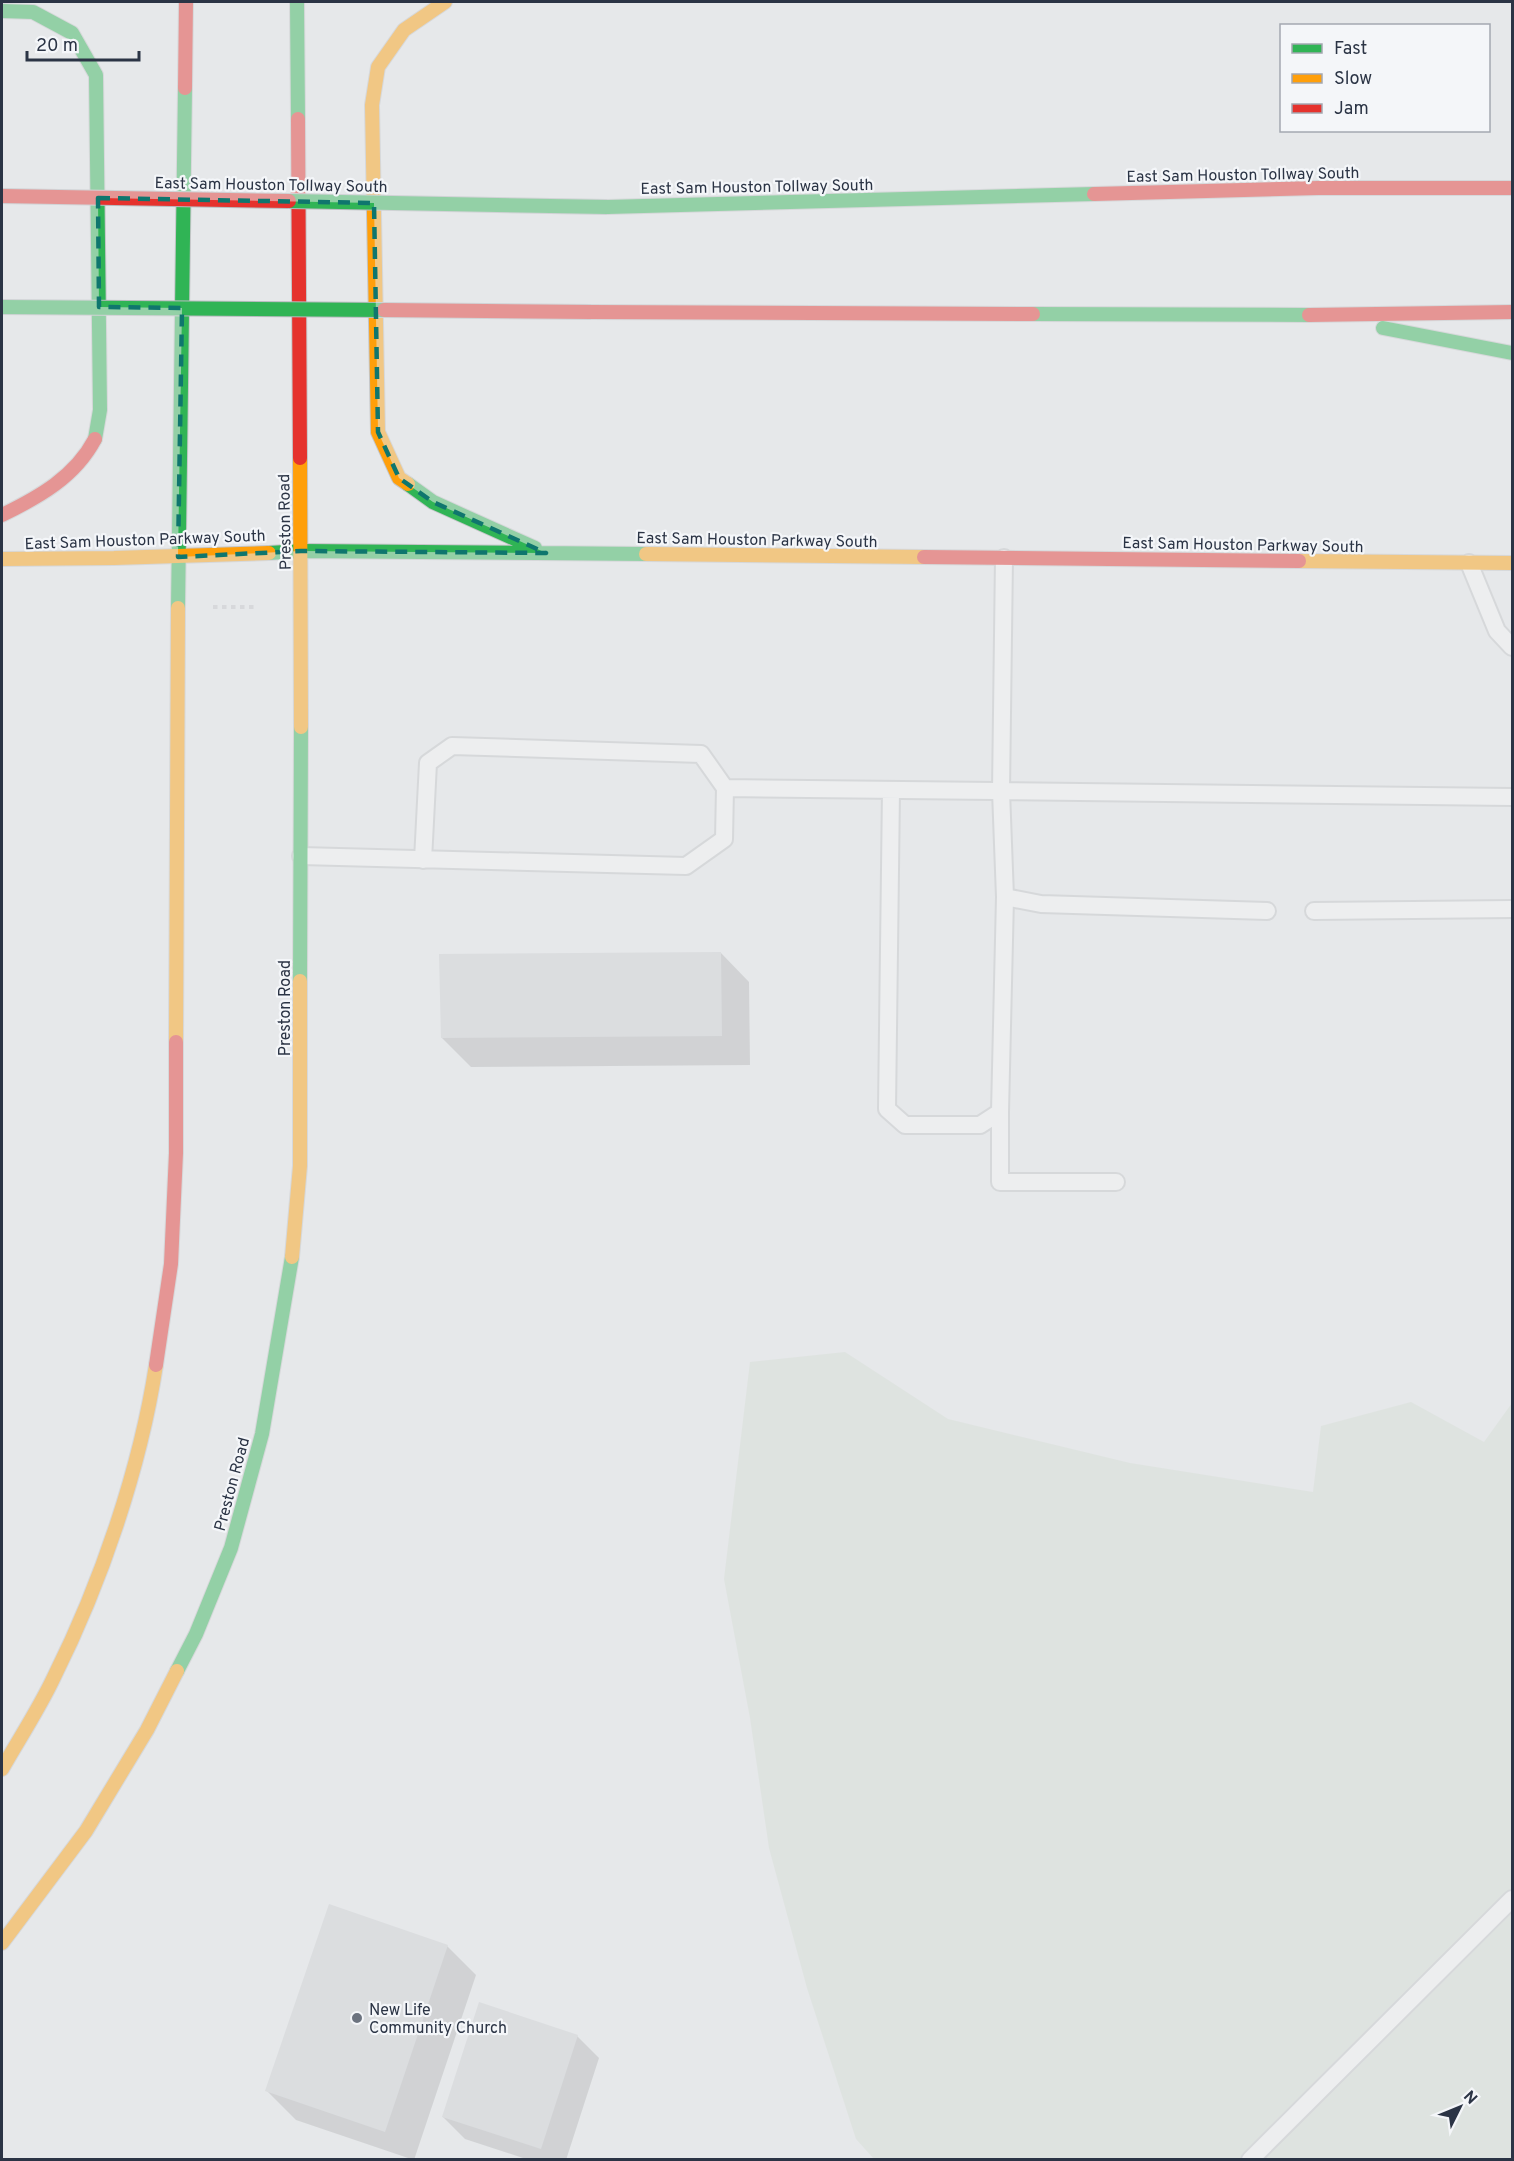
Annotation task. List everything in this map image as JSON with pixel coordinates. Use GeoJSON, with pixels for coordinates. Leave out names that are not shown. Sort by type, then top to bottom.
{"type":"FeatureCollection","features":[{"type":"Feature","properties":{"kind":"main road"},"geometry":{"type":"LineString","coordinates":[[2,1769],[54,1678],[91,1593],[120,1512],[150,1401],[170,1275],[176,1153],[178,557],[186,2]]}},
{"type":"Feature","properties":{"kind":"main road","name":"Preston Road"},"geometry":{"type":"LineString","coordinates":[[2,1943],[86,1831],[147,1730],[196,1634],[234,1537],[262,1434],[291,1270],[300,1166],[301,551],[297,2]]}},
{"type":"Feature","properties":{"kind":"main road"},"geometry":{"type":"LineString","coordinates":[[445,2],[404,30],[378,67],[372,105],[378,432],[399,478],[433,502],[546,553]]}},
{"type":"Feature","properties":{"kind":"main road"},"geometry":{"type":"LineString","coordinates":[[2,11],[33,12],[72,33],[96,75],[100,410],[95,440],[68,477],[20,507],[2,515]]}},
{"type":"Feature","properties":{"kind":"main road","name":"East Sam Houston Tollway South"},"geometry":{"type":"LineString","coordinates":[[2,196],[607,207],[1318,188],[1512,188]]}},
{"type":"Feature","properties":{"kind":"main road"},"geometry":{"type":"LineString","coordinates":[[2,306],[591,312],[1314,315],[1512,312]]}},
{"type":"Feature","properties":{"kind":"main road"},"geometry":{"type":"LineString","coordinates":[[1314,315],[1512,353]]}},
{"type":"Feature","properties":{"kind":"main road","name":"East Sam Houston Parkway South"},"geometry":{"type":"LineString","coordinates":[[2,559],[66,560],[301,551],[1512,563]]}},
{"type":"Feature","properties":{"kind":"lane"},"geometry":{"type":"LineString","coordinates":[[1004,558],[1001,791],[1005,897],[1000,1182],[1116,1182]]}},
{"type":"Feature","properties":{"kind":"lane"},"geometry":{"type":"LineString","coordinates":[[1469,563],[1497,631],[1512,647]]}},
{"type":"Feature","properties":{"kind":"lane"},"geometry":{"type":"LineString","coordinates":[[301,856],[423,860],[686,866],[724,839],[725,788],[701,754],[452,746],[428,763],[423,860]]}},
{"type":"Feature","properties":{"kind":"lane"},"geometry":{"type":"LineString","coordinates":[[725,788],[1512,797]]}},
{"type":"Feature","properties":{"kind":"lane"},"geometry":{"type":"LineString","coordinates":[[891,790],[887,1109],[905,1125],[980,1125],[1000,1112]]}},
{"type":"Feature","properties":{"kind":"lane"},"geometry":{"type":"LineString","coordinates":[[1005,897],[1041,904],[1267,911]]}},
{"type":"Feature","properties":{"kind":"lane"},"geometry":{"type":"LineString","coordinates":[[1314,910],[1512,909]]}},
{"type":"Feature","properties":{"kind":"lane"},"geometry":{"type":"LineString","coordinates":[[1250,2160],[1512,1899]]}},
{"type":"Feature","properties":{"kind":"path"},"geometry":{"type":"LineString","coordinates":[[207,607],[258,608]]}},
{"type":"Feature","properties":{"kind":"highlighted area"},"geometry":{"type":"Polygon","coordinates":[[[98,198],[374,203],[378,432],[399,478],[433,502],[546,553],[301,551],[178,557],[182,308],[99,307],[98,198]]]}},
{"type":"Feature","properties":{"kind":"shaded area"},"geometry":{"type":"Polygon","coordinates":[[[845,1352],[948,1419],[1130,1463],[1313,1492],[1321,1426],[1411,1402],[1484,1442],[1512,1403],[1512,2159],[874,2159],[856,2139],[807,1988],[769,1848],[750,1718],[724,1579],[750,1362],[845,1352]]]}},
{"type":"Feature","properties":{"kind":"building"},"geometry":{"type":"Polygon","coordinates":[[[721,952],[722,1036],[441,1038],[439,954],[721,952]]]}},
{"type":"Feature","properties":{"kind":"building","name":"New Life Community Church"},"geometry":{"type":"Polygon","coordinates":[[[329,1904],[448,1945],[385,2132],[265,2091],[329,1904]]]}},
{"type":"Feature","properties":{"kind":"building"},"geometry":{"type":"Polygon","coordinates":[[[479,2002],[578,2035],[541,2149],[442,2117],[479,2002]]]}},
{"type":"Feature","properties":{"kind":"traffic: fast"},"geometry":{"type":"LineString","coordinates":[[297,2],[298,119]]}},
{"type":"Feature","properties":{"kind":"traffic: fast"},"geometry":{"type":"LineString","coordinates":[[2,11],[33,12],[72,33],[96,75],[100,410],[95,439]]}},
{"type":"Feature","properties":{"kind":"traffic: fast"},"geometry":{"type":"LineString","coordinates":[[178,608],[185,88]]}},
{"type":"Feature","properties":{"kind":"traffic: fast"},"geometry":{"type":"LineString","coordinates":[[607,207],[1094,194]]}},
{"type":"Feature","properties":{"kind":"traffic: fast"},"geometry":{"type":"LineString","coordinates":[[289,201],[607,207]]}},
{"type":"Feature","properties":{"kind":"traffic: fast"},"geometry":{"type":"LineString","coordinates":[[2,307],[384,310]]}},
{"type":"Feature","properties":{"kind":"traffic: fast"},"geometry":{"type":"LineString","coordinates":[[1033,314],[1309,315]]}},
{"type":"Feature","properties":{"kind":"traffic: fast"},"geometry":{"type":"LineString","coordinates":[[1383,328],[1512,353]]}},
{"type":"Feature","properties":{"kind":"traffic: fast"},"geometry":{"type":"LineString","coordinates":[[408,484],[433,502],[535,548]]}},
{"type":"Feature","properties":{"kind":"traffic: fast"},"geometry":{"type":"LineString","coordinates":[[269,553],[301,551],[646,554]]}},
{"type":"Feature","properties":{"kind":"traffic: fast"},"geometry":{"type":"LineString","coordinates":[[300,981],[301,727]]}},
{"type":"Feature","properties":{"kind":"traffic: fast"},"geometry":{"type":"LineString","coordinates":[[177,1671],[196,1634],[231,1548],[262,1434],[292,1257]]}},
{"type":"Feature","properties":{"kind":"traffic: slow"},"geometry":{"type":"LineString","coordinates":[[408,484],[399,478],[378,432],[372,105],[378,67],[404,30],[445,2]]}},
{"type":"Feature","properties":{"kind":"traffic: slow"},"geometry":{"type":"LineString","coordinates":[[300,458],[301,727]]}},
{"type":"Feature","properties":{"kind":"traffic: slow"},"geometry":{"type":"LineString","coordinates":[[2,559],[269,553]]}},
{"type":"Feature","properties":{"kind":"traffic: slow"},"geometry":{"type":"LineString","coordinates":[[646,554],[924,557]]}},
{"type":"Feature","properties":{"kind":"traffic: slow"},"geometry":{"type":"LineString","coordinates":[[1299,561],[1512,563]]}},
{"type":"Feature","properties":{"kind":"traffic: slow"},"geometry":{"type":"LineString","coordinates":[[176,1042],[178,608]]}},
{"type":"Feature","properties":{"kind":"traffic: slow"},"geometry":{"type":"LineString","coordinates":[[292,1257],[300,1166],[300,981]]}},
{"type":"Feature","properties":{"kind":"traffic: slow"},"geometry":{"type":"LineString","coordinates":[[2,1769],[48,1689],[88,1603],[103,1564],[117,1525],[140,1444],[156,1365]]}},
{"type":"Feature","properties":{"kind":"traffic: slow"},"geometry":{"type":"LineString","coordinates":[[2,1943],[86,1831],[147,1730],[177,1671]]}},
{"type":"Feature","properties":{"kind":"traffic: jam"},"geometry":{"type":"LineString","coordinates":[[185,88],[186,2]]}},
{"type":"Feature","properties":{"kind":"traffic: jam"},"geometry":{"type":"LineString","coordinates":[[298,119],[300,458]]}},
{"type":"Feature","properties":{"kind":"traffic: jam"},"geometry":{"type":"LineString","coordinates":[[1094,194],[1318,188],[1512,188]]}},
{"type":"Feature","properties":{"kind":"traffic: jam"},"geometry":{"type":"LineString","coordinates":[[2,196],[289,201]]}},
{"type":"Feature","properties":{"kind":"traffic: jam"},"geometry":{"type":"LineString","coordinates":[[384,310],[591,312]]}},
{"type":"Feature","properties":{"kind":"traffic: jam"},"geometry":{"type":"LineString","coordinates":[[591,312],[1033,314]]}},
{"type":"Feature","properties":{"kind":"traffic: jam"},"geometry":{"type":"LineString","coordinates":[[1309,315],[1512,312]]}},
{"type":"Feature","properties":{"kind":"traffic: jam"},"geometry":{"type":"LineString","coordinates":[[2,515],[29,501],[67,475],[95,439]]}},
{"type":"Feature","properties":{"kind":"traffic: jam"},"geometry":{"type":"LineString","coordinates":[[924,557],[1299,561]]}},
{"type":"Feature","properties":{"kind":"traffic: jam"},"geometry":{"type":"LineString","coordinates":[[156,1365],[171,1264],[176,1153],[176,1042]]}},
{"type":"Feature","properties":{"kind":"place","name":"New Life Community Church"},"geometry":{"type":"Point","coordinates":[357,2018]}}]}
